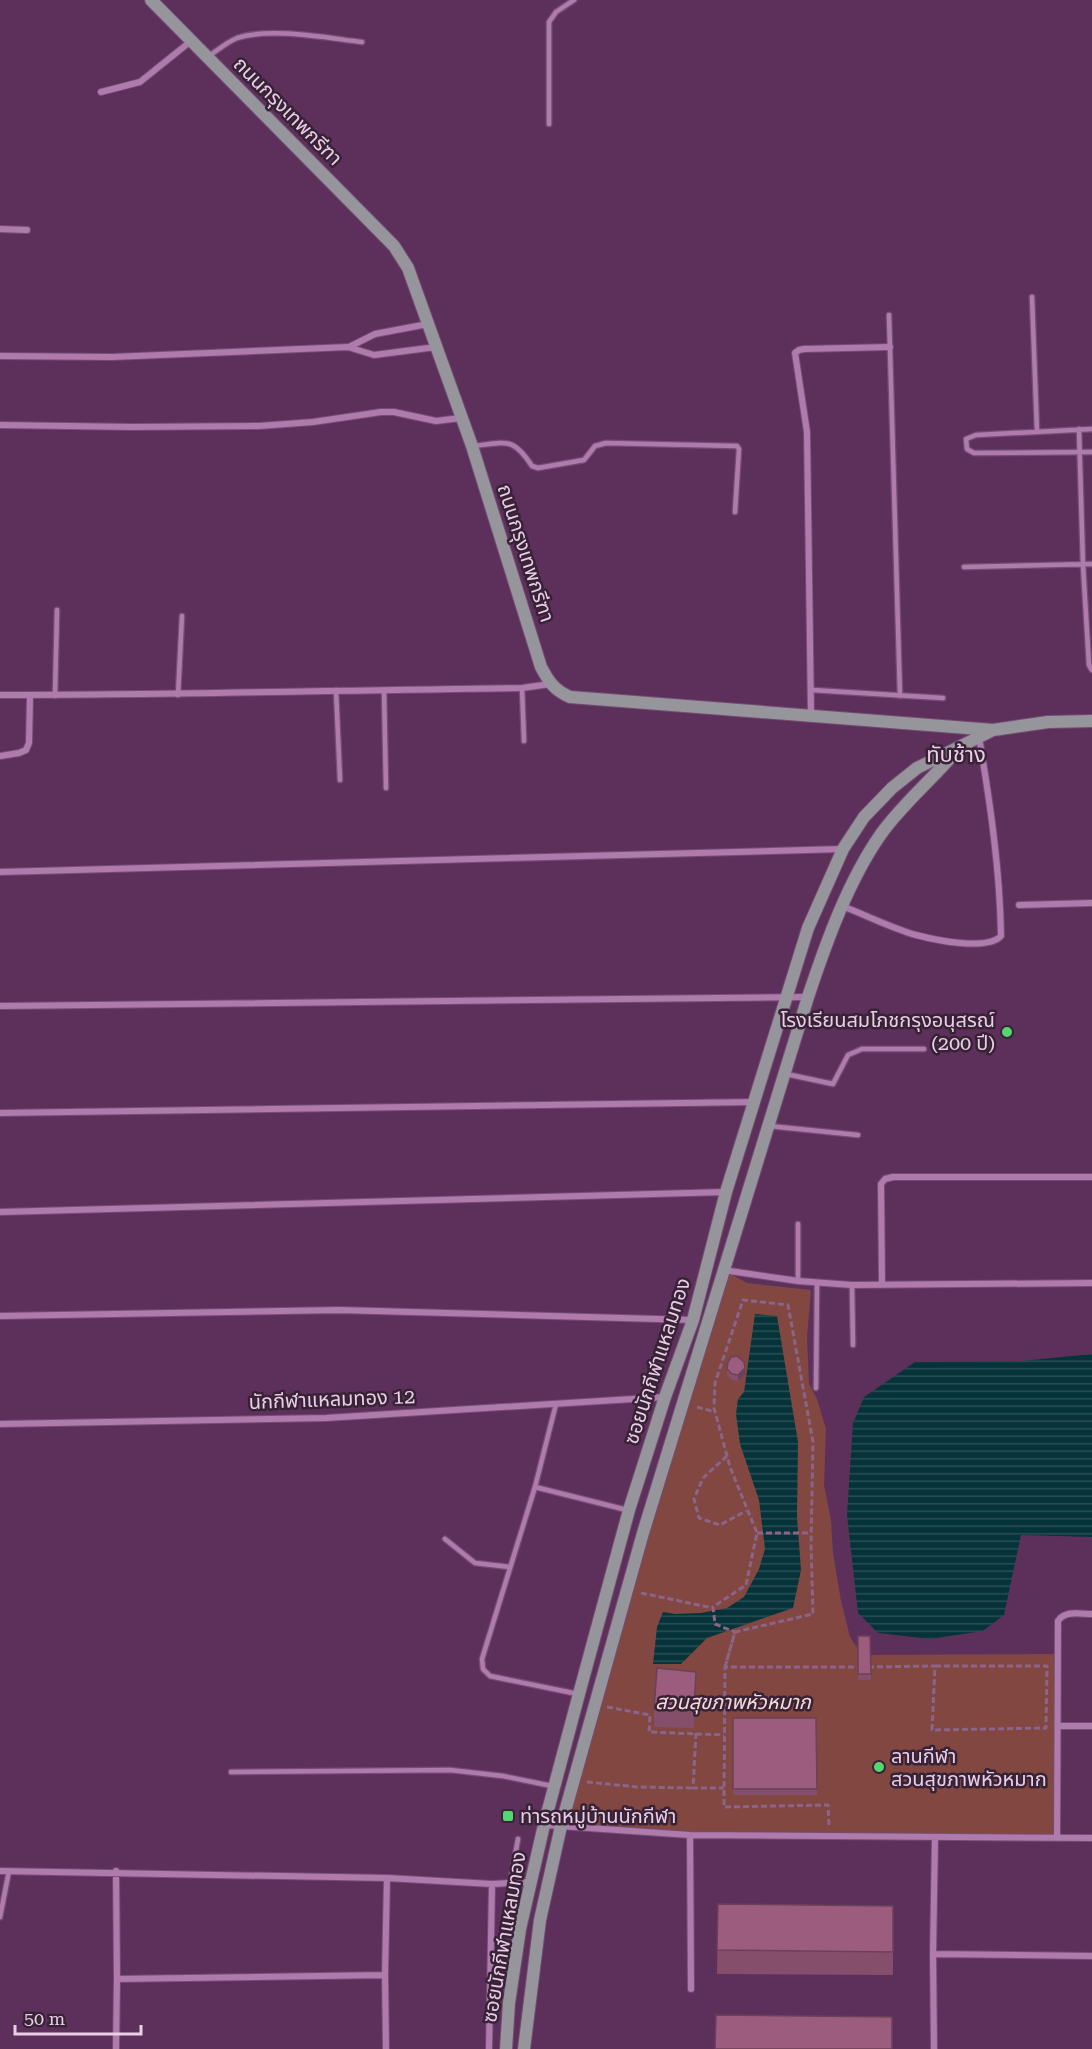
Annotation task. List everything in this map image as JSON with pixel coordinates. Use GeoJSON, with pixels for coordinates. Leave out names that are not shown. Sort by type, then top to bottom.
{"type":"FeatureCollection","features":[{"type":"Feature","properties":{"kind":"street","name":"ถนนกรุงเทพกรีฑา"},"geometry":{"type":"LineString","coordinates":[[151,0],[394,246],[408,268],[472,446],[541,667],[550,684]]}},
{"type":"Feature","properties":{"kind":"street"},"geometry":{"type":"LineString","coordinates":[[101,92],[140,82],[191,41]]}},
{"type":"Feature","properties":{"kind":"street"},"geometry":{"type":"LineString","coordinates":[[0,230],[27,230]]}},
{"type":"Feature","properties":{"kind":"street"},"geometry":{"type":"LineString","coordinates":[[348,347],[375,334],[429,324]]}},
{"type":"Feature","properties":{"kind":"street"},"geometry":{"type":"LineString","coordinates":[[0,356],[112,357],[348,347],[374,354],[437,346]]}},
{"type":"Feature","properties":{"kind":"street"},"geometry":{"type":"LineString","coordinates":[[811,715],[807,432],[795,353],[804,349],[890,347]]}},
{"type":"Feature","properties":{"kind":"street"},"geometry":{"type":"LineString","coordinates":[[0,424],[133,427],[259,426],[313,422],[381,412],[394,412],[436,421],[462,418]]}},
{"type":"Feature","properties":{"kind":"street"},"geometry":{"type":"LineString","coordinates":[[0,695],[178,695],[522,688],[550,684],[558,692],[570,697],[993,730],[1048,722],[1092,721]]}},
{"type":"Feature","properties":{"kind":"street"},"geometry":{"type":"LineString","coordinates":[[0,756],[26,750],[29,743],[30,695]]}},
{"type":"Feature","properties":{"kind":"street","name":"ซอยนักกีฬาแหลมทอง"},"geometry":{"type":"LineString","coordinates":[[506,2049],[514,1965],[530,1882],[554,1786],[630,1510],[665,1397],[693,1320],[726,1192],[808,928],[843,849],[864,817],[892,788],[917,768],[993,730]]}},
{"type":"Feature","properties":{"kind":"street"},"geometry":{"type":"LineString","coordinates":[[842,906],[915,935],[974,945],[993,942],[1001,936],[1001,908],[979,736]]}},
{"type":"Feature","properties":{"kind":"street","name":"ซอยนักกีฬาแหลมทอง"},"geometry":{"type":"LineString","coordinates":[[524,2049],[540,1920],[573,1780],[682,1403],[808,997],[842,906],[881,834],[961,746]]}},
{"type":"Feature","properties":{"kind":"street"},"geometry":{"type":"LineString","coordinates":[[0,872],[843,849]]}},
{"type":"Feature","properties":{"kind":"street"},"geometry":{"type":"LineString","coordinates":[[1019,904],[1092,903]]}},
{"type":"Feature","properties":{"kind":"street"},"geometry":{"type":"LineString","coordinates":[[0,1006],[808,997]]}},
{"type":"Feature","properties":{"kind":"street"},"geometry":{"type":"LineString","coordinates":[[0,1113],[755,1101]]}},
{"type":"Feature","properties":{"kind":"street"},"geometry":{"type":"LineString","coordinates":[[882,1284],[881,1184],[885,1179],[892,1177],[1092,1177]]}},
{"type":"Feature","properties":{"kind":"street"},"geometry":{"type":"LineString","coordinates":[[0,1212],[726,1192]]}},
{"type":"Feature","properties":{"kind":"street"},"geometry":{"type":"LineString","coordinates":[[723,1270],[798,1281],[852,1285],[1092,1283]]}},
{"type":"Feature","properties":{"kind":"street"},"geometry":{"type":"LineString","coordinates":[[0,1316],[339,1310],[693,1320]]}},
{"type":"Feature","properties":{"kind":"street","name":"นักกีฬาแหลมทอง 12"},"geometry":{"type":"LineString","coordinates":[[0,1424],[326,1418],[665,1397]]}},
{"type":"Feature","properties":{"kind":"street"},"geometry":{"type":"LineString","coordinates":[[1057,1838],[1058,1622],[1061,1616],[1068,1614],[1092,1614]]}},
{"type":"Feature","properties":{"kind":"street"},"geometry":{"type":"LineString","coordinates":[[1059,1726],[1092,1726]]}},
{"type":"Feature","properties":{"kind":"street"},"geometry":{"type":"LineString","coordinates":[[544,1825],[690,1835],[1092,1838]]}},
{"type":"Feature","properties":{"kind":"street"},"geometry":{"type":"LineString","coordinates":[[690,1835],[691,1989]]}},
{"type":"Feature","properties":{"kind":"street"},"geometry":{"type":"LineString","coordinates":[[934,2049],[935,1838]]}},
{"type":"Feature","properties":{"kind":"street"},"geometry":{"type":"LineString","coordinates":[[0,1871],[116,1871],[387,1878],[492,1884],[530,1882]]}},
{"type":"Feature","properties":{"kind":"street"},"geometry":{"type":"LineString","coordinates":[[116,1871],[116,2049]]}},
{"type":"Feature","properties":{"kind":"street"},"geometry":{"type":"LineString","coordinates":[[387,1878],[385,1975],[387,2049]]}},
{"type":"Feature","properties":{"kind":"street"},"geometry":{"type":"LineString","coordinates":[[489,2049],[492,1884]]}},
{"type":"Feature","properties":{"kind":"street"},"geometry":{"type":"LineString","coordinates":[[933,1954],[1092,1956]]}},
{"type":"Feature","properties":{"kind":"street"},"geometry":{"type":"LineString","coordinates":[[117,1978],[385,1975]]}},
{"type":"Feature","properties":{"kind":"lane"},"geometry":{"type":"LineString","coordinates":[[549,124],[549,22],[556,12],[574,0]]}},
{"type":"Feature","properties":{"kind":"lane"},"geometry":{"type":"LineString","coordinates":[[207,57],[236,39],[255,35],[309,35],[362,42]]}},
{"type":"Feature","properties":{"kind":"lane"},"geometry":{"type":"LineString","coordinates":[[1032,297],[1037,431]]}},
{"type":"Feature","properties":{"kind":"lane"},"geometry":{"type":"LineString","coordinates":[[889,315],[900,696]]}},
{"type":"Feature","properties":{"kind":"lane"},"geometry":{"type":"LineString","coordinates":[[1079,429],[1083,565],[1089,665],[1092,670]]}},
{"type":"Feature","properties":{"kind":"lane"},"geometry":{"type":"LineString","coordinates":[[1092,429],[976,435],[966,438],[968,449],[974,453],[1092,452]]}},
{"type":"Feature","properties":{"kind":"lane"},"geometry":{"type":"LineString","coordinates":[[472,446],[514,444],[522,450],[532,466],[538,468],[584,460],[595,446],[606,443],[737,446],[739,449],[735,512]]}},
{"type":"Feature","properties":{"kind":"lane"},"geometry":{"type":"LineString","coordinates":[[964,567],[1092,564]]}},
{"type":"Feature","properties":{"kind":"lane"},"geometry":{"type":"LineString","coordinates":[[56,696],[57,610]]}},
{"type":"Feature","properties":{"kind":"lane"},"geometry":{"type":"LineString","coordinates":[[178,695],[182,616]]}},
{"type":"Feature","properties":{"kind":"lane"},"geometry":{"type":"LineString","coordinates":[[522,688],[524,741]]}},
{"type":"Feature","properties":{"kind":"lane"},"geometry":{"type":"LineString","coordinates":[[336,690],[340,780]]}},
{"type":"Feature","properties":{"kind":"lane"},"geometry":{"type":"LineString","coordinates":[[384,690],[386,788]]}},
{"type":"Feature","properties":{"kind":"lane"},"geometry":{"type":"LineString","coordinates":[[812,690],[943,698]]}},
{"type":"Feature","properties":{"kind":"lane"},"geometry":{"type":"LineString","coordinates":[[784,1074],[833,1084],[848,1055],[852,1052],[862,1049],[924,1049]]}},
{"type":"Feature","properties":{"kind":"lane"},"geometry":{"type":"LineString","coordinates":[[769,1126],[858,1135]]}},
{"type":"Feature","properties":{"kind":"lane"},"geometry":{"type":"LineString","coordinates":[[798,1224],[798,1281]]}},
{"type":"Feature","properties":{"kind":"lane"},"geometry":{"type":"LineString","coordinates":[[816,1388],[817,1283]]}},
{"type":"Feature","properties":{"kind":"lane"},"geometry":{"type":"LineString","coordinates":[[852,1285],[853,1345]]}},
{"type":"Feature","properties":{"kind":"lane"},"geometry":{"type":"LineString","coordinates":[[556,1404],[536,1487],[482,1659],[483,1669],[490,1676],[579,1694]]}},
{"type":"Feature","properties":{"kind":"lane"},"geometry":{"type":"LineString","coordinates":[[536,1487],[630,1510]]}},
{"type":"Feature","properties":{"kind":"lane"},"geometry":{"type":"LineString","coordinates":[[445,1539],[475,1563],[510,1567]]}},
{"type":"Feature","properties":{"kind":"lane"},"geometry":{"type":"LineString","coordinates":[[231,1772],[450,1770],[503,1776],[554,1786]]}},
{"type":"Feature","properties":{"kind":"lane"},"geometry":{"type":"LineString","coordinates":[[510,1884],[518,1839]]}},
{"type":"Feature","properties":{"kind":"lane"},"geometry":{"type":"LineString","coordinates":[[0,1917],[9,1871]]}},
{"type":"Feature","properties":{"kind":"path"},"geometry":{"type":"LineString","coordinates":[[627,1589],[713,1609],[746,1585],[759,1533],[747,1511],[727,1456],[715,1412],[715,1383],[743,1300],[788,1305],[813,1442],[811,1533],[813,1614],[733,1632],[715,1624],[713,1609]]}},
{"type":"Feature","properties":{"kind":"path"},"geometry":{"type":"LineString","coordinates":[[682,1403],[715,1412]]}},
{"type":"Feature","properties":{"kind":"path"},"geometry":{"type":"LineString","coordinates":[[727,1456],[703,1478],[694,1499],[699,1518],[720,1525],[747,1511]]}},
{"type":"Feature","properties":{"kind":"path"},"geometry":{"type":"LineString","coordinates":[[759,1533],[811,1533]]}},
{"type":"Feature","properties":{"kind":"path"},"geometry":{"type":"LineString","coordinates":[[733,1632],[725,1667],[724,1807],[828,1805],[829,1837]]}},
{"type":"Feature","properties":{"kind":"path"},"geometry":{"type":"LineString","coordinates":[[725,1667],[1047,1665],[1046,1728],[932,1730],[935,1666]]}},
{"type":"Feature","properties":{"kind":"path"},"geometry":{"type":"LineString","coordinates":[[594,1705],[650,1715],[649,1732],[724,1735]]}},
{"type":"Feature","properties":{"kind":"path"},"geometry":{"type":"LineString","coordinates":[[693,1788],[696,1733]]}},
{"type":"Feature","properties":{"kind":"path"},"geometry":{"type":"LineString","coordinates":[[573,1780],[638,1787],[724,1788]]}},
{"type":"Feature","properties":{"kind":"green space","name":"สวนสุขภาพหัวหมาก"},"geometry":{"type":"Polygon","coordinates":[[[723,1270],[747,1283],[811,1290],[807,1337],[809,1384],[817,1399],[826,1429],[824,1485],[831,1520],[833,1553],[841,1601],[850,1637],[862,1655],[1058,1654],[1054,1838],[690,1835],[561,1826],[723,1270]]]}},
{"type":"Feature","properties":{"kind":"shaded area"},"geometry":{"type":"Polygon","coordinates":[[[755,1314],[777,1316],[798,1442],[797,1517],[801,1570],[793,1608],[707,1638],[681,1664],[653,1664],[657,1627],[663,1612],[701,1613],[727,1608],[744,1597],[759,1569],[765,1549],[759,1500],[740,1444],[736,1414],[738,1399],[744,1392],[755,1314]]]}},
{"type":"Feature","properties":{"kind":"shaded area"},"geometry":{"type":"Polygon","coordinates":[[[1092,1354],[1092,1537],[1021,1535],[1004,1615],[983,1631],[930,1639],[878,1633],[858,1613],[847,1515],[853,1423],[864,1397],[915,1362],[1022,1361],[1092,1354]]]}},
{"type":"Feature","properties":{"kind":"building"},"geometry":{"type":"Polygon","coordinates":[[[737,1356],[744,1362],[745,1368],[738,1375],[732,1374],[727,1369],[731,1357],[737,1356]]]}},
{"type":"Feature","properties":{"kind":"building"},"geometry":{"type":"Polygon","coordinates":[[[858,1636],[870,1636],[871,1674],[858,1674],[858,1636]]]}},
{"type":"Feature","properties":{"kind":"building"},"geometry":{"type":"Polygon","coordinates":[[[657,1668],[696,1672],[694,1710],[654,1709],[657,1668]]]}},
{"type":"Feature","properties":{"kind":"building"},"geometry":{"type":"Polygon","coordinates":[[[733,1718],[816,1718],[817,1789],[733,1789],[733,1718]]]}},
{"type":"Feature","properties":{"kind":"building"},"geometry":{"type":"Polygon","coordinates":[[[718,1904],[893,1906],[893,1952],[717,1950],[718,1904]]]}},
{"type":"Feature","properties":{"kind":"building"},"geometry":{"type":"Polygon","coordinates":[[[716,2015],[892,2017],[892,2049],[715,2049],[716,2015]]]}},
{"type":"Feature","properties":{"kind":"place","name":"โรงเรียนสมโภชกรุงอนุสรณ์ (200 ปี)"},"geometry":{"type":"Point","coordinates":[1007,1032]}},
{"type":"Feature","properties":{"kind":"place","name":"ลานกีฬา สวนสุขภาพหัวหมาก"},"geometry":{"type":"Point","coordinates":[879,1767]}},
{"type":"Feature","properties":{"kind":"place","name":"ท่ารถหมู่บ้านนักกีฬา"},"geometry":{"type":"Point","coordinates":[508,1816]}},
{"type":"Feature","properties":{"kind":"district","name":"ทับช้าง"},"geometry":{"type":"Point","coordinates":[956,754]}}]}
